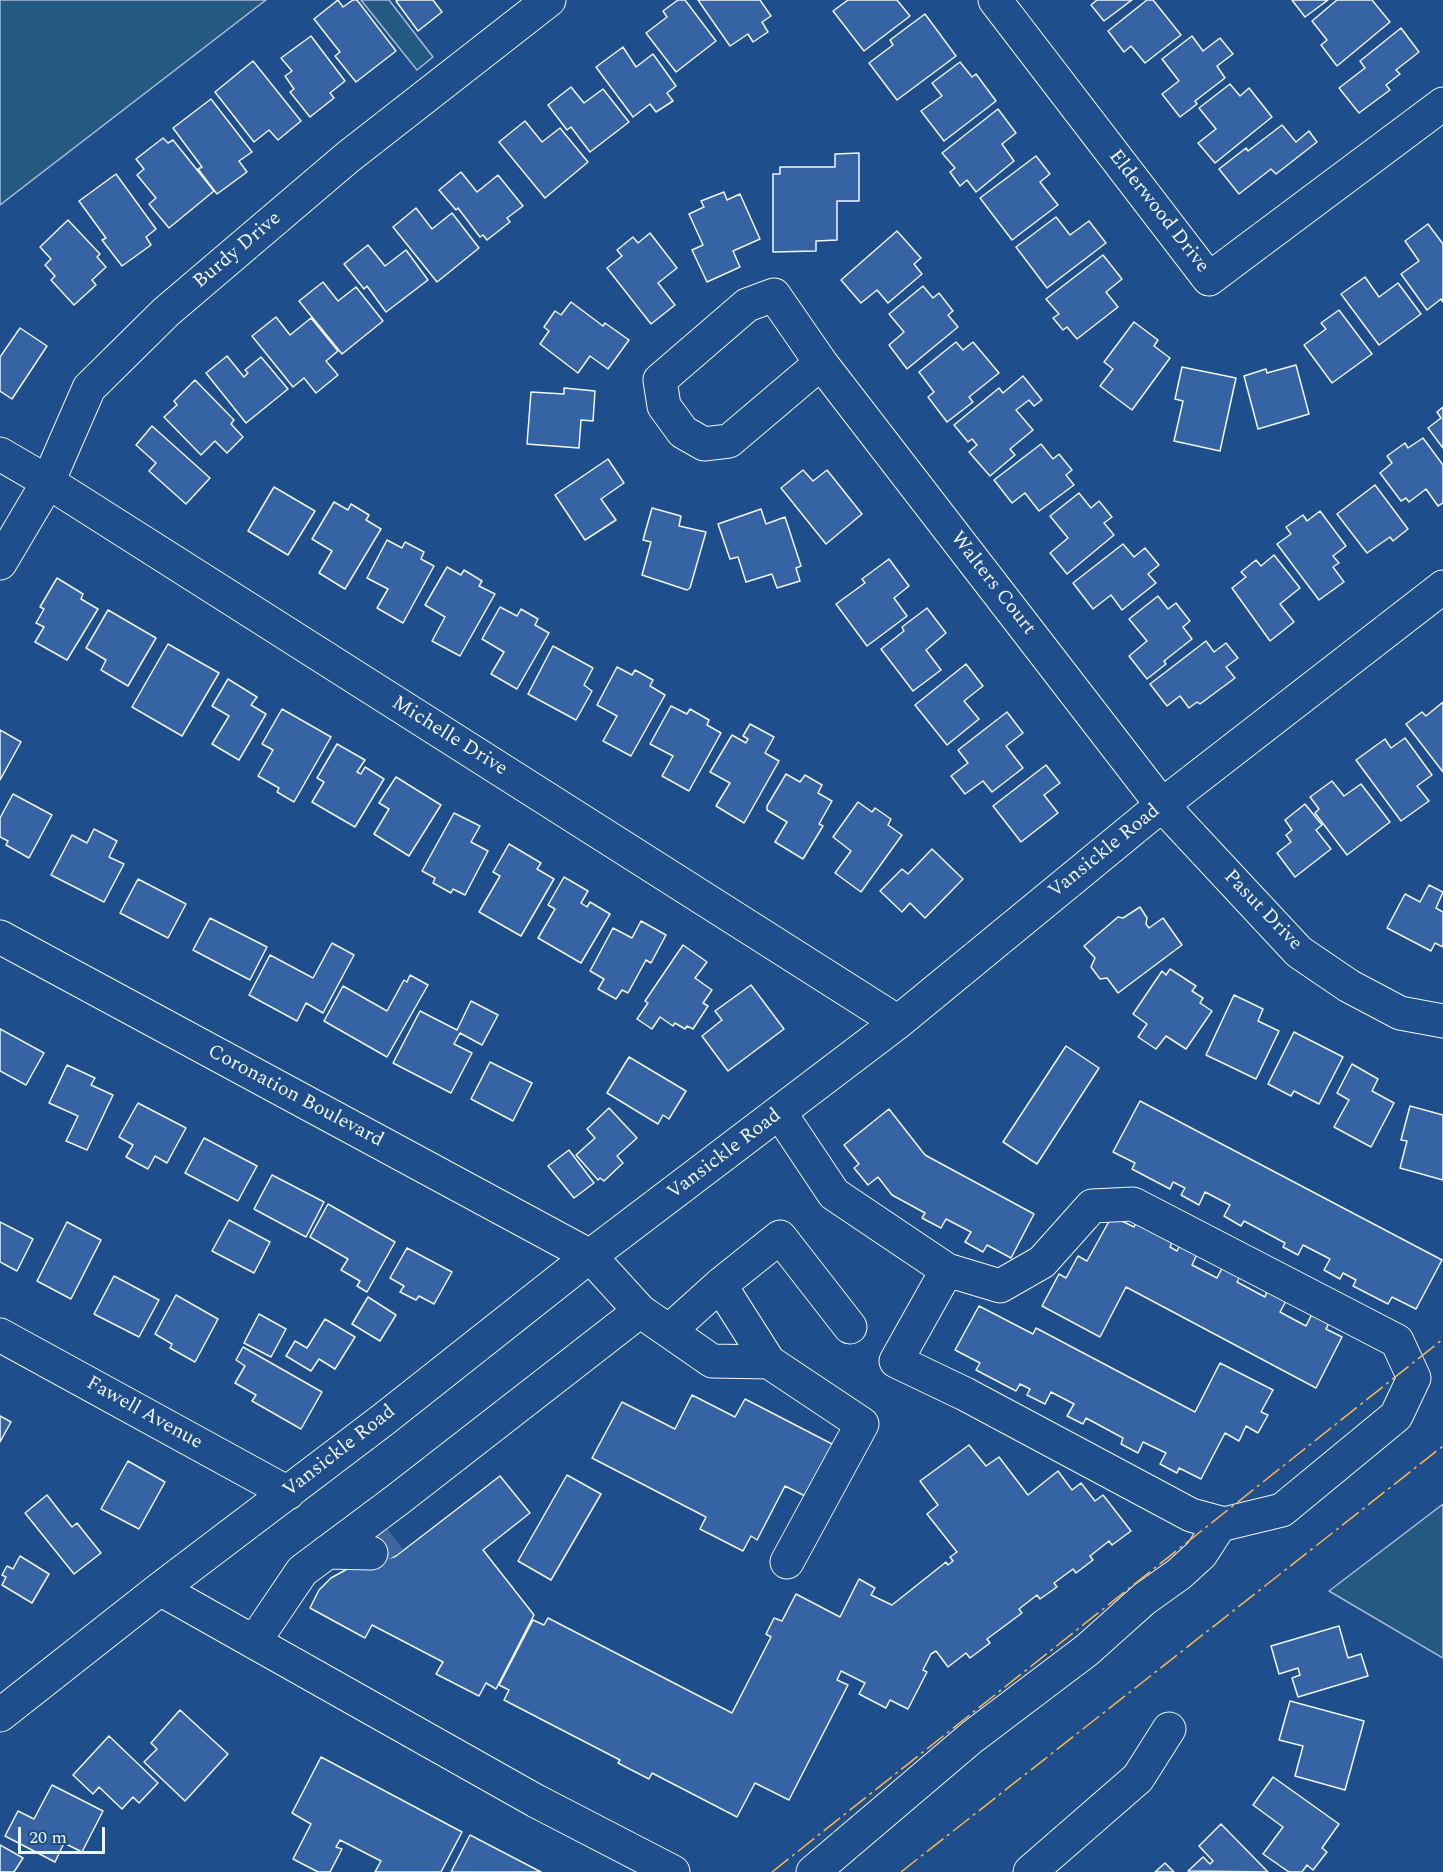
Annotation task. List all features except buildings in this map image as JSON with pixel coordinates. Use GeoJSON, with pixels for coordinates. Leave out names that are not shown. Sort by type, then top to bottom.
{"type":"FeatureCollection","features":[{"type":"Feature","properties":{"kind":"street","name":"Burdy Drive"},"geometry":{"type":"LineString","coordinates":[[0,563],[48,482],[89,388],[166,312],[348,158],[549,0]]}},
{"type":"Feature","properties":{"kind":"street","name":"Elderwood Drive"},"geometry":{"type":"LineString","coordinates":[[995,0],[1209,279],[1443,104]]}},
{"type":"Feature","properties":{"kind":"street","name":"Walters Court"},"geometry":{"type":"LineString","coordinates":[[821,363],[729,441],[704,444],[683,432],[664,406],[660,380],[747,305],[774,295],[821,363],[1162,805]]}},
{"type":"Feature","properties":{"kind":"street","name":"Michelle Drive"},"geometry":{"type":"LineString","coordinates":[[0,454],[48,482],[898,1022]]}},
{"type":"Feature","properties":{"kind":"street","name":"Vansickle Road"},"geometry":{"type":"LineString","coordinates":[[0,1715],[590,1256],[898,1022],[1162,805],[1443,587]]}},
{"type":"Feature","properties":{"kind":"street","name":"Pasut Drive"},"geometry":{"type":"LineString","coordinates":[[1162,805],[1299,952],[1349,986],[1400,1013],[1443,1021]]}},
{"type":"Feature","properties":{"kind":"street","name":"Coronation Boulevard"},"geometry":{"type":"LineString","coordinates":[[0,937],[590,1256],[640,1311],[712,1361],[769,1362]]}},
{"type":"Feature","properties":{"kind":"street"},"geometry":{"type":"LineString","coordinates":[[780,1113],[834,1194],[947,1270],[1000,1286],[1042,1262],[1092,1206],[1133,1204],[1397,1341],[1414,1378],[1396,1416],[1282,1510],[1224,1524],[1191,1515],[965,1394],[896,1361],[947,1270]]}},
{"type":"Feature","properties":{"kind":"street"},"geometry":{"type":"LineString","coordinates":[[669,1331],[780,1237],[850,1327]]}},
{"type":"Feature","properties":{"kind":"street"},"geometry":{"type":"LineString","coordinates":[[720,1286],[769,1362],[862,1424],[787,1562]]}},
{"type":"Feature","properties":{"kind":"street"},"geometry":{"type":"LineString","coordinates":[[254,1642],[302,1571],[640,1311]]}},
{"type":"Feature","properties":{"kind":"street","name":"Fawell Avenue"},"geometry":{"type":"LineString","coordinates":[[0,1335],[288,1493]]}},
{"type":"Feature","properties":{"kind":"street"},"geometry":{"type":"LineString","coordinates":[[327,1552],[382,1545],[397,1500]]}},
{"type":"Feature","properties":{"kind":"street"},"geometry":{"type":"LineString","coordinates":[[831,1866],[972,1737],[1086,1650],[1144,1599],[1179,1574],[1200,1554],[1221,1523]]}},
{"type":"Feature","properties":{"kind":"street"},"geometry":{"type":"LineString","coordinates":[[160,1589],[536,1801],[673,1872]]}},
{"type":"Feature","properties":{"kind":"street"},"geometry":{"type":"LineString","coordinates":[[1030,1872],[1138,1778],[1169,1729]]}},
{"type":"Feature","properties":{"kind":"shaded area"},"geometry":{"type":"Polygon","coordinates":[[[0,0],[266,0],[0,205],[0,0]]]}},
{"type":"Feature","properties":{"kind":"shaded area"},"geometry":{"type":"Polygon","coordinates":[[[361,0],[389,0],[433,57],[417,70],[361,0]]]}},
{"type":"Feature","properties":{"kind":"shaded area"},"geometry":{"type":"Polygon","coordinates":[[[1443,1504],[1443,1658],[1329,1591],[1443,1504]]]}},
{"type":"Feature","properties":{"kind":"tunnel"},"geometry":{"type":"LineString","coordinates":[[371,1553],[393,1536]]}},
{"type":"Feature","properties":{"kind":"power"},"geometry":{"type":"LineString","coordinates":[[772,1872],[1443,1339]]}},
{"type":"Feature","properties":{"kind":"power"},"geometry":{"type":"LineString","coordinates":[[901,1872],[1443,1446]]}}]}
